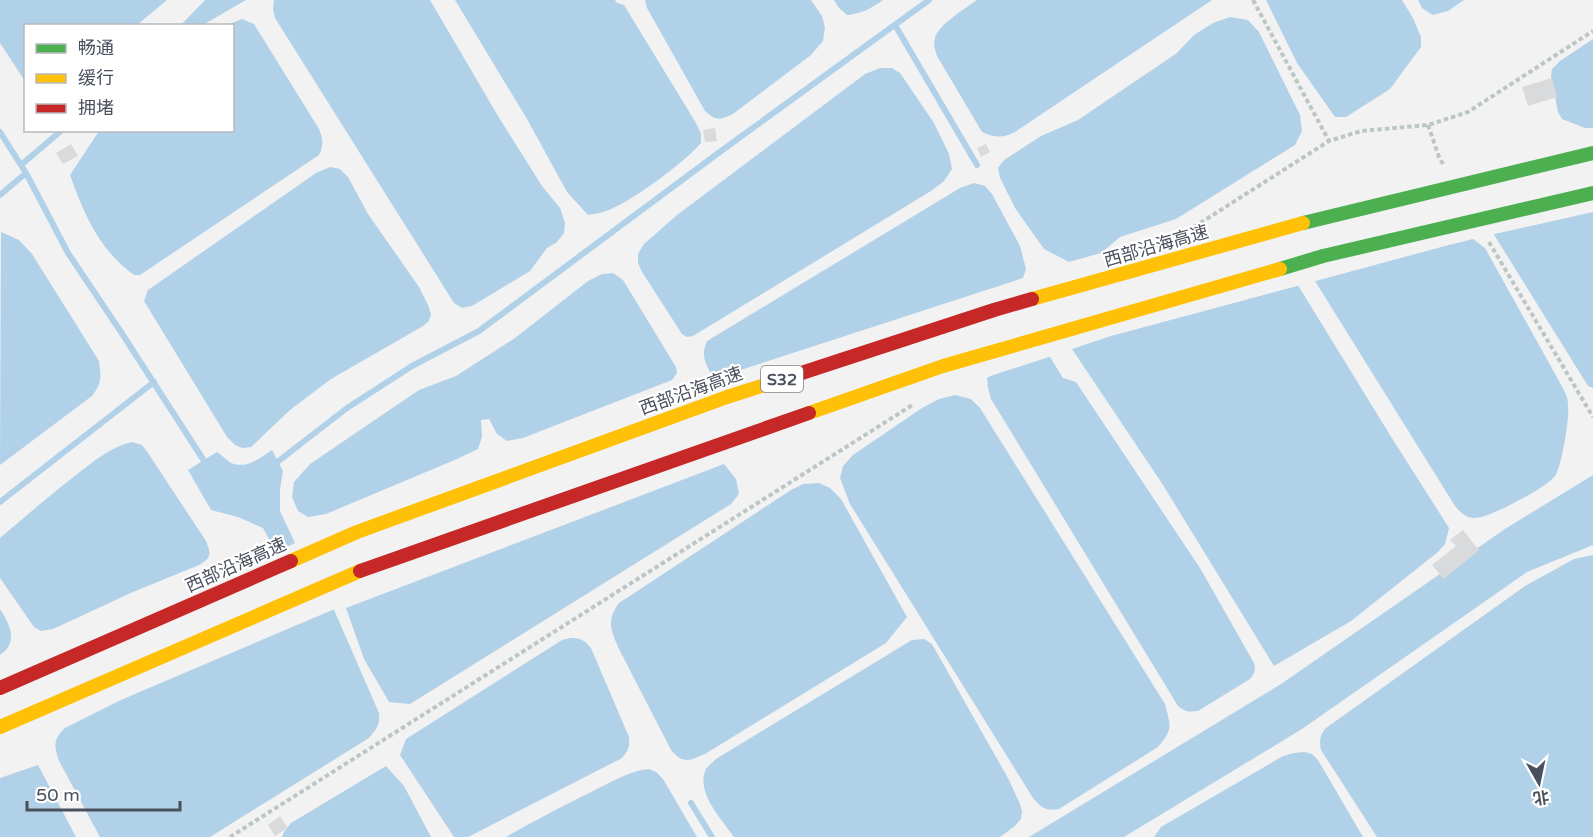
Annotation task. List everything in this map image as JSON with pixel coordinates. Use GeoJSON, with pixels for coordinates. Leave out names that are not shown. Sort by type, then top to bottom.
{"type":"FeatureCollection","features":[{"type":"Feature","properties":{"kind":"highway","name":"西部沿海高速"},"geometry":{"type":"LineString","coordinates":[[0,688],[357,532],[727,397],[1005,307],[1320,219],[1593,153]]}},
{"type":"Feature","properties":{"kind":"highway","name":"S32"},"geometry":{"type":"LineString","coordinates":[[0,727],[367,568],[943,366],[1323,256],[1593,193]]}},
{"type":"Feature","properties":{"kind":"path"},"geometry":{"type":"LineString","coordinates":[[1253,0],[1329,141]]}},
{"type":"Feature","properties":{"kind":"path"},"geometry":{"type":"LineString","coordinates":[[1188,230],[1329,141],[1361,131],[1428,125],[1468,111],[1593,31]]}},
{"type":"Feature","properties":{"kind":"path"},"geometry":{"type":"LineString","coordinates":[[1428,125],[1439,157],[1445,167]]}},
{"type":"Feature","properties":{"kind":"path"},"geometry":{"type":"LineString","coordinates":[[1486,237],[1593,417]]}},
{"type":"Feature","properties":{"kind":"path"},"geometry":{"type":"LineString","coordinates":[[231,837],[916,403]]}},
{"type":"Feature","properties":{"kind":"water"},"geometry":{"type":"Polygon","coordinates":[[[0,0],[167,0],[138,24],[24,24],[24,79],[0,43],[0,0]]]}},
{"type":"Feature","properties":{"kind":"water"},"geometry":{"type":"Polygon","coordinates":[[[205,0],[246,0],[205,24],[182,24],[205,0]]]}},
{"type":"Feature","properties":{"kind":"water"},"geometry":{"type":"Polygon","coordinates":[[[274,0],[430,0],[498,116],[542,186],[560,208],[565,223],[564,233],[557,242],[547,248],[530,271],[472,306],[462,308],[454,303],[275,18],[274,0]]]}},
{"type":"Feature","properties":{"kind":"water"},"geometry":{"type":"Polygon","coordinates":[[[455,0],[615,0],[624,5],[696,123],[701,134],[701,143],[683,161],[642,191],[616,207],[588,215],[567,192],[527,119],[455,0]]]}},
{"type":"Feature","properties":{"kind":"water"},"geometry":{"type":"Polygon","coordinates":[[[645,0],[811,0],[822,16],[825,28],[823,41],[811,55],[733,114],[715,118],[705,111],[647,8],[645,0]]]}},
{"type":"Feature","properties":{"kind":"water"},"geometry":{"type":"Polygon","coordinates":[[[834,0],[883,0],[866,10],[847,15],[834,0]]]}},
{"type":"Feature","properties":{"kind":"water"},"geometry":{"type":"Polygon","coordinates":[[[977,0],[1212,0],[1015,132],[999,136],[982,132],[937,56],[934,47],[935,38],[941,28],[977,0]]]}},
{"type":"Feature","properties":{"kind":"water"},"geometry":{"type":"Polygon","coordinates":[[[1266,0],[1402,0],[1421,37],[1421,47],[1390,89],[1346,117],[1335,117],[1297,63],[1266,0]]]}},
{"type":"Feature","properties":{"kind":"water"},"geometry":{"type":"Polygon","coordinates":[[[1418,0],[1464,0],[1448,11],[1433,15],[1422,8],[1418,0]]]}},
{"type":"Feature","properties":{"kind":"water"},"geometry":{"type":"Polygon","coordinates":[[[1230,17],[1248,20],[1259,32],[1300,115],[1302,131],[1295,145],[1176,219],[1120,237],[1101,253],[1069,262],[1044,249],[1015,208],[1000,178],[998,168],[1004,160],[1041,136],[1078,120],[1177,53],[1194,35],[1213,23],[1230,17]]]}},
{"type":"Feature","properties":{"kind":"water"},"geometry":{"type":"Polygon","coordinates":[[[242,19],[254,24],[319,129],[322,142],[321,151],[319,155],[140,275],[134,275],[102,243],[87,217],[70,175],[98,132],[234,132],[234,24],[230,24],[242,19]]]}},
{"type":"Feature","properties":{"kind":"water"},"geometry":{"type":"Polygon","coordinates":[[[1593,39],[1593,128],[1585,128],[1562,119],[1558,112],[1551,76],[1552,69],[1560,61],[1593,39]]]}},
{"type":"Feature","properties":{"kind":"water"},"geometry":{"type":"Polygon","coordinates":[[[880,68],[892,68],[900,73],[934,123],[949,154],[952,169],[944,181],[693,336],[687,337],[682,334],[638,263],[638,254],[644,244],[677,215],[865,74],[880,68]]]}},
{"type":"Feature","properties":{"kind":"water"},"geometry":{"type":"Polygon","coordinates":[[[330,167],[340,169],[348,177],[368,214],[419,287],[431,314],[429,321],[331,379],[290,410],[251,447],[242,448],[227,437],[144,301],[148,290],[316,173],[330,167]]]}},
{"type":"Feature","properties":{"kind":"water"},"geometry":{"type":"Polygon","coordinates":[[[974,183],[985,186],[992,194],[1020,246],[1026,269],[1023,278],[713,379],[704,356],[707,341],[960,188],[974,183]]]}},
{"type":"Feature","properties":{"kind":"water"},"geometry":{"type":"Polygon","coordinates":[[[1593,209],[1593,388],[1588,386],[1488,225],[1593,209]]]}},
{"type":"Feature","properties":{"kind":"water"},"geometry":{"type":"Polygon","coordinates":[[[1,232],[19,240],[32,254],[99,361],[100,375],[98,387],[92,396],[0,465],[1,232]]]}},
{"type":"Feature","properties":{"kind":"water"},"geometry":{"type":"Polygon","coordinates":[[[1472,238],[1485,248],[1568,400],[1567,429],[1563,452],[1555,476],[1541,488],[1516,502],[1491,514],[1474,518],[1466,516],[1455,506],[1310,273],[1472,238]]]}},
{"type":"Feature","properties":{"kind":"water"},"geometry":{"type":"Polygon","coordinates":[[[1288,269],[1449,528],[1445,544],[1438,552],[1351,621],[1274,666],[1163,485],[1064,337],[1288,269]]]}},
{"type":"Feature","properties":{"kind":"water"},"geometry":{"type":"Polygon","coordinates":[[[613,273],[623,280],[676,367],[677,373],[672,380],[523,438],[507,441],[497,434],[489,419],[481,420],[482,437],[478,449],[326,514],[308,517],[298,511],[292,497],[294,482],[310,464],[419,390],[456,376],[515,338],[588,281],[602,274],[613,273]]]}},
{"type":"Feature","properties":{"kind":"water"},"geometry":{"type":"Polygon","coordinates":[[[1042,344],[1063,378],[1076,382],[1200,568],[1254,663],[1255,671],[1250,679],[1198,711],[1187,711],[1178,706],[991,399],[987,378],[1042,344]]]}},
{"type":"Feature","properties":{"kind":"water"},"geometry":{"type":"Polygon","coordinates":[[[955,395],[971,399],[980,408],[1165,704],[1169,727],[1158,747],[1059,809],[1044,808],[1033,798],[850,504],[840,478],[843,466],[853,455],[922,408],[939,399],[955,395]]]}},
{"type":"Feature","properties":{"kind":"water"},"geometry":{"type":"Polygon","coordinates":[[[132,442],[142,445],[148,453],[206,541],[208,558],[199,565],[53,629],[41,631],[34,627],[0,578],[0,538],[96,460],[116,447],[132,442]]]}},
{"type":"Feature","properties":{"kind":"water"},"geometry":{"type":"Polygon","coordinates":[[[272,450],[283,471],[280,511],[295,543],[276,552],[263,528],[238,517],[211,510],[188,470],[217,452],[230,462],[239,465],[254,461],[272,450]]]}},
{"type":"Feature","properties":{"kind":"water"},"geometry":{"type":"Polygon","coordinates":[[[724,464],[736,479],[739,494],[731,504],[410,704],[389,702],[364,659],[346,608],[724,464]]]}},
{"type":"Feature","properties":{"kind":"water"},"geometry":{"type":"Polygon","coordinates":[[[1593,475],[1593,545],[1527,572],[1302,729],[1124,837],[1029,837],[1281,684],[1505,529],[1593,475]]]}},
{"type":"Feature","properties":{"kind":"water"},"geometry":{"type":"Polygon","coordinates":[[[819,483],[830,488],[841,499],[907,617],[886,643],[705,754],[690,760],[679,758],[671,750],[618,647],[611,624],[615,609],[619,603],[791,490],[803,484],[819,483]]]}},
{"type":"Feature","properties":{"kind":"water"},"geometry":{"type":"Polygon","coordinates":[[[1593,555],[1593,837],[1377,837],[1321,750],[1320,738],[1326,728],[1525,586],[1574,559],[1593,555]]]}},
{"type":"Feature","properties":{"kind":"water"},"geometry":{"type":"Polygon","coordinates":[[[328,596],[379,713],[377,727],[369,738],[210,837],[100,837],[59,761],[56,743],[61,732],[328,596]]]}},
{"type":"Feature","properties":{"kind":"water"},"geometry":{"type":"Polygon","coordinates":[[[0,609],[7,621],[11,639],[6,650],[0,655],[0,609]]]}},
{"type":"Feature","properties":{"kind":"water"},"geometry":{"type":"Polygon","coordinates":[[[570,638],[582,640],[591,648],[629,737],[627,751],[622,758],[468,837],[454,837],[400,755],[406,739],[562,640],[570,638]]]}},
{"type":"Feature","properties":{"kind":"water"},"geometry":{"type":"Polygon","coordinates":[[[924,639],[932,644],[1009,780],[1022,812],[1021,819],[1015,826],[1000,837],[734,837],[707,796],[704,787],[706,769],[716,759],[912,640],[924,639]]]}},
{"type":"Feature","properties":{"kind":"water"},"geometry":{"type":"Polygon","coordinates":[[[1304,752],[1312,754],[1318,760],[1363,837],[1154,837],[1161,827],[1283,756],[1304,752]]]}},
{"type":"Feature","properties":{"kind":"water"},"geometry":{"type":"Polygon","coordinates":[[[38,765],[76,837],[0,837],[0,778],[38,765]]]}},
{"type":"Feature","properties":{"kind":"water"},"geometry":{"type":"Polygon","coordinates":[[[386,766],[404,786],[431,837],[282,837],[291,823],[386,766]]]}},
{"type":"Feature","properties":{"kind":"water"},"geometry":{"type":"Polygon","coordinates":[[[649,769],[663,779],[697,837],[506,837],[615,780],[649,769]]]}},
{"type":"Feature","properties":{"kind":"pier"},"geometry":{"type":"Polygon","coordinates":[[[1593,203],[1593,212],[1490,235],[1485,226],[1593,203]]]}},
{"type":"Feature","properties":{"kind":"pier"},"geometry":{"type":"Polygon","coordinates":[[[1474,235],[1477,238],[1312,282],[1307,273],[1474,235]]]}},
{"type":"Feature","properties":{"kind":"pier"},"geometry":{"type":"Polygon","coordinates":[[[1291,268],[1301,285],[1111,336],[1069,350],[1062,339],[1291,268]]]}},
{"type":"Feature","properties":{"kind":"pier"},"geometry":{"type":"Polygon","coordinates":[[[1041,342],[1052,356],[984,378],[985,376],[1041,342]]]}},
{"type":"Feature","properties":{"kind":"pier"},"geometry":{"type":"Polygon","coordinates":[[[327,594],[331,595],[337,608],[69,722],[327,594]]]}},
{"type":"Feature","properties":{"kind":"building"},"geometry":{"type":"Polygon","coordinates":[[[1552,78],[1557,97],[1528,106],[1522,87],[1552,78]]]}},
{"type":"Feature","properties":{"kind":"building"},"geometry":{"type":"Polygon","coordinates":[[[715,128],[717,141],[705,142],[703,130],[715,128]]]}},
{"type":"Feature","properties":{"kind":"building"},"geometry":{"type":"Polygon","coordinates":[[[71,144],[78,156],[63,164],[56,153],[71,144]]]}},
{"type":"Feature","properties":{"kind":"building"},"geometry":{"type":"Polygon","coordinates":[[[986,144],[990,152],[981,157],[977,148],[986,144]]]}},
{"type":"Feature","properties":{"kind":"building"},"geometry":{"type":"Polygon","coordinates":[[[1463,530],[1479,550],[1444,579],[1432,565],[1456,546],[1450,540],[1463,530]]]}},
{"type":"Feature","properties":{"kind":"building"},"geometry":{"type":"Polygon","coordinates":[[[280,816],[288,828],[275,836],[268,825],[280,816]]]}},
{"type":"Feature","properties":{"kind":"waterway"},"geometry":{"type":"LineString","coordinates":[[276,463],[347,408],[412,366],[479,331],[929,0]]}},
{"type":"Feature","properties":{"kind":"waterway"},"geometry":{"type":"LineString","coordinates":[[895,25],[977,165]]}},
{"type":"Feature","properties":{"kind":"waterway"},"geometry":{"type":"LineString","coordinates":[[0,132],[26,173],[68,253],[208,467]]}},
{"type":"Feature","properties":{"kind":"waterway"},"geometry":{"type":"LineString","coordinates":[[21,165],[60,132]]}},
{"type":"Feature","properties":{"kind":"waterway"},"geometry":{"type":"LineString","coordinates":[[0,195],[26,173]]}},
{"type":"Feature","properties":{"kind":"waterway"},"geometry":{"type":"LineString","coordinates":[[0,502],[154,382]]}},
{"type":"Feature","properties":{"kind":"waterway"},"geometry":{"type":"LineString","coordinates":[[691,803],[712,837]]}},
{"type":"Feature","properties":{"kind":"traffic: fast"},"geometry":{"type":"LineString","coordinates":[[1303,223],[1593,153]]}},
{"type":"Feature","properties":{"kind":"traffic: fast"},"geometry":{"type":"LineString","coordinates":[[1280,269],[1323,256],[1593,193]]}},
{"type":"Feature","properties":{"kind":"traffic: slow"},"geometry":{"type":"LineString","coordinates":[[1032,299],[1303,223]]}},
{"type":"Feature","properties":{"kind":"traffic: slow"},"geometry":{"type":"LineString","coordinates":[[809,413],[943,366],[1280,269]]}},
{"type":"Feature","properties":{"kind":"traffic: slow"},"geometry":{"type":"LineString","coordinates":[[291,561],[357,532],[771,383]]}},
{"type":"Feature","properties":{"kind":"traffic: slow"},"geometry":{"type":"LineString","coordinates":[[0,727],[360,571]]}},
{"type":"Feature","properties":{"kind":"traffic: jam"},"geometry":{"type":"LineString","coordinates":[[771,383],[1032,299]]}},
{"type":"Feature","properties":{"kind":"traffic: jam"},"geometry":{"type":"LineString","coordinates":[[360,571],[809,413]]}},
{"type":"Feature","properties":{"kind":"traffic: jam"},"geometry":{"type":"LineString","coordinates":[[0,688],[291,561]]}}]}
